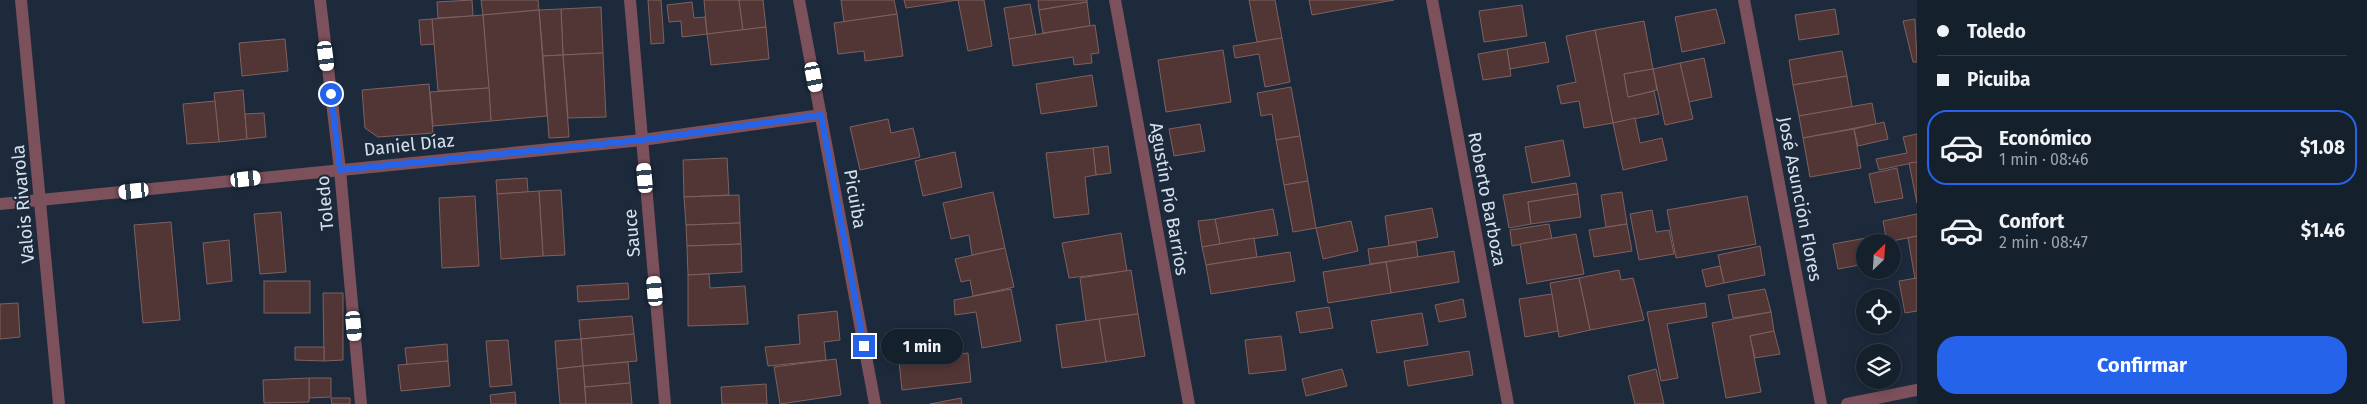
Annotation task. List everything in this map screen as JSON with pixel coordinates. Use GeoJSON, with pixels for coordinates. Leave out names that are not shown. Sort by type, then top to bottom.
{"type":"FeatureCollection","features":[{"type":"Feature","properties":{"kind":"street","name":"Valois Rivarola"},"geometry":{"type":"LineString","coordinates":[[21,0],[60,404]]}},
{"type":"Feature","properties":{"kind":"street","name":"Toledo"},"geometry":{"type":"LineString","coordinates":[[320,0],[340,170],[361,404]]}},
{"type":"Feature","properties":{"kind":"street","name":"Sauce"},"geometry":{"type":"LineString","coordinates":[[630,0],[665,404]]}},
{"type":"Feature","properties":{"kind":"street","name":"Picuiba"},"geometry":{"type":"LineString","coordinates":[[799,0],[875,404]]}},
{"type":"Feature","properties":{"kind":"street","name":"Agustín Pío Barrios"},"geometry":{"type":"LineString","coordinates":[[1115,0],[1189,404]]}},
{"type":"Feature","properties":{"kind":"street","name":"Roberto Barboza"},"geometry":{"type":"LineString","coordinates":[[1432,0],[1508,404]]}},
{"type":"Feature","properties":{"kind":"street","name":"José Asunción Flores"},"geometry":{"type":"LineString","coordinates":[[1744,0],[1821,404]]}},
{"type":"Feature","properties":{"kind":"street","name":"Daniel Díaz"},"geometry":{"type":"LineString","coordinates":[[0,204],[642,140],[821,115]]}},
{"type":"Feature","properties":{"kind":"street"},"geometry":{"type":"LineString","coordinates":[[1847,404],[1917,390]]}},
{"type":"Feature","properties":{"kind":"building"},"geometry":{"type":"Polygon","coordinates":[[[472,0],[473,16],[438,18],[437,2],[472,0]]]}},
{"type":"Feature","properties":{"kind":"building"},"geometry":{"type":"Polygon","coordinates":[[[481,0],[538,0],[539,10],[483,15],[481,0]]]}},
{"type":"Feature","properties":{"kind":"building"},"geometry":{"type":"Polygon","coordinates":[[[648,0],[661,0],[664,43],[651,44],[648,0]]]}},
{"type":"Feature","properties":{"kind":"building"},"geometry":{"type":"Polygon","coordinates":[[[704,0],[739,0],[743,30],[707,34],[704,0]]]}},
{"type":"Feature","properties":{"kind":"building"},"geometry":{"type":"Polygon","coordinates":[[[739,0],[763,0],[766,27],[743,30],[739,0]]]}},
{"type":"Feature","properties":{"kind":"building"},"geometry":{"type":"Polygon","coordinates":[[[841,0],[894,0],[897,14],[844,22],[841,0]]]}},
{"type":"Feature","properties":{"kind":"building"},"geometry":{"type":"Polygon","coordinates":[[[904,0],[958,0],[906,8],[904,0]]]}},
{"type":"Feature","properties":{"kind":"building"},"geometry":{"type":"Polygon","coordinates":[[[958,0],[984,0],[992,46],[968,51],[958,0]]]}},
{"type":"Feature","properties":{"kind":"building"},"geometry":{"type":"Polygon","coordinates":[[[1038,0],[1087,0],[1087,2],[1039,10],[1038,0]]]}},
{"type":"Feature","properties":{"kind":"building"},"geometry":{"type":"Polygon","coordinates":[[[1249,0],[1275,0],[1282,38],[1257,42],[1249,0]]]}},
{"type":"Feature","properties":{"kind":"building"},"geometry":{"type":"Polygon","coordinates":[[[1309,0],[1394,0],[1312,15],[1309,0]]]}},
{"type":"Feature","properties":{"kind":"building"},"geometry":{"type":"Polygon","coordinates":[[[692,2],[694,18],[705,17],[707,34],[682,37],[681,21],[669,22],[667,5],[692,2]]]}},
{"type":"Feature","properties":{"kind":"building"},"geometry":{"type":"Polygon","coordinates":[[[1087,2],[1090,26],[1043,33],[1039,10],[1087,2]]]}},
{"type":"Feature","properties":{"kind":"building"},"geometry":{"type":"Polygon","coordinates":[[[1030,4],[1036,35],[1009,39],[1004,8],[1030,4]]]}},
{"type":"Feature","properties":{"kind":"building"},"geometry":{"type":"Polygon","coordinates":[[[1522,5],[1527,36],[1484,42],[1479,11],[1522,5]]]}},
{"type":"Feature","properties":{"kind":"building"},"geometry":{"type":"Polygon","coordinates":[[[601,7],[603,53],[563,55],[561,9],[601,7]]]}},
{"type":"Feature","properties":{"kind":"building"},"geometry":{"type":"Polygon","coordinates":[[[561,9],[563,55],[543,56],[539,10],[561,9]]]}},
{"type":"Feature","properties":{"kind":"building"},"geometry":{"type":"Polygon","coordinates":[[[1716,9],[1725,43],[1682,52],[1675,17],[1716,9]]]}},
{"type":"Feature","properties":{"kind":"building"},"geometry":{"type":"Polygon","coordinates":[[[1835,9],[1839,34],[1799,40],[1795,15],[1835,9]]]}},
{"type":"Feature","properties":{"kind":"building"},"geometry":{"type":"Polygon","coordinates":[[[539,10],[547,116],[491,121],[483,15],[539,10]]]}},
{"type":"Feature","properties":{"kind":"building"},"geometry":{"type":"Polygon","coordinates":[[[897,14],[903,56],[865,61],[864,51],[838,54],[834,23],[897,14]]]}},
{"type":"Feature","properties":{"kind":"building"},"geometry":{"type":"Polygon","coordinates":[[[483,15],[489,88],[438,91],[432,19],[483,15]]]}},
{"type":"Feature","properties":{"kind":"building"},"geometry":{"type":"Polygon","coordinates":[[[432,19],[434,44],[421,45],[419,20],[432,19]]]}},
{"type":"Feature","properties":{"kind":"building"},"geometry":{"type":"Polygon","coordinates":[[[1915,19],[1917,62],[1913,62],[1903,21],[1915,19]]]}},
{"type":"Feature","properties":{"kind":"building"},"geometry":{"type":"Polygon","coordinates":[[[1644,21],[1653,69],[1624,74],[1628,97],[1654,91],[1659,114],[1613,123],[1595,30],[1644,21]]]}},
{"type":"Feature","properties":{"kind":"building"},"geometry":{"type":"Polygon","coordinates":[[[1095,25],[1099,53],[1091,54],[1092,63],[1074,65],[1073,57],[1013,66],[1009,39],[1095,25]]]}},
{"type":"Feature","properties":{"kind":"building"},"geometry":{"type":"Polygon","coordinates":[[[766,27],[769,59],[711,65],[707,34],[766,27]]]}},
{"type":"Feature","properties":{"kind":"building"},"geometry":{"type":"Polygon","coordinates":[[[1595,30],[1613,123],[1584,128],[1579,101],[1561,104],[1557,86],[1576,82],[1566,36],[1595,30]]]}},
{"type":"Feature","properties":{"kind":"building"},"geometry":{"type":"Polygon","coordinates":[[[1282,38],[1290,82],[1265,87],[1259,54],[1235,58],[1233,46],[1282,38]]]}},
{"type":"Feature","properties":{"kind":"building"},"geometry":{"type":"Polygon","coordinates":[[[285,39],[288,71],[242,76],[239,43],[285,39]]]}},
{"type":"Feature","properties":{"kind":"building"},"geometry":{"type":"Polygon","coordinates":[[[1545,42],[1549,62],[1510,69],[1507,49],[1545,42]]]}},
{"type":"Feature","properties":{"kind":"building"},"geometry":{"type":"Polygon","coordinates":[[[1507,49],[1511,76],[1483,80],[1478,54],[1507,49]]]}},
{"type":"Feature","properties":{"kind":"building"},"geometry":{"type":"Polygon","coordinates":[[[1223,50],[1231,102],[1166,112],[1158,60],[1223,50]]]}},
{"type":"Feature","properties":{"kind":"building"},"geometry":{"type":"Polygon","coordinates":[[[1842,51],[1847,76],[1793,85],[1789,60],[1842,51]]]}},
{"type":"Feature","properties":{"kind":"building"},"geometry":{"type":"Polygon","coordinates":[[[603,53],[606,117],[568,118],[563,55],[603,53]]]}},
{"type":"Feature","properties":{"kind":"building"},"geometry":{"type":"Polygon","coordinates":[[[563,55],[569,137],[549,138],[543,56],[563,55]]]}},
{"type":"Feature","properties":{"kind":"building"},"geometry":{"type":"Polygon","coordinates":[[[1704,58],[1712,97],[1689,102],[1680,63],[1704,58]]]}},
{"type":"Feature","properties":{"kind":"building"},"geometry":{"type":"Polygon","coordinates":[[[1680,63],[1693,119],[1665,125],[1653,69],[1680,63]]]}},
{"type":"Feature","properties":{"kind":"building"},"geometry":{"type":"Polygon","coordinates":[[[1653,69],[1657,90],[1628,97],[1624,74],[1653,69]]]}},
{"type":"Feature","properties":{"kind":"building"},"geometry":{"type":"Polygon","coordinates":[[[1092,75],[1097,106],[1041,114],[1036,84],[1092,75]]]}},
{"type":"Feature","properties":{"kind":"building"},"geometry":{"type":"Polygon","coordinates":[[[1847,76],[1852,107],[1799,116],[1793,85],[1847,76]]]}},
{"type":"Feature","properties":{"kind":"building"},"geometry":{"type":"Polygon","coordinates":[[[429,84],[433,133],[378,137],[365,128],[362,90],[429,84]]]}},
{"type":"Feature","properties":{"kind":"building"},"geometry":{"type":"Polygon","coordinates":[[[1291,87],[1300,136],[1276,140],[1272,114],[1261,116],[1257,93],[1291,87]]]}},
{"type":"Feature","properties":{"kind":"building"},"geometry":{"type":"Polygon","coordinates":[[[489,88],[491,121],[433,126],[430,92],[489,88]]]}},
{"type":"Feature","properties":{"kind":"building"},"geometry":{"type":"Polygon","coordinates":[[[243,90],[247,139],[219,142],[214,93],[243,90]]]}},
{"type":"Feature","properties":{"kind":"building"},"geometry":{"type":"Polygon","coordinates":[[[215,101],[219,142],[187,144],[183,104],[215,101]]]}},
{"type":"Feature","properties":{"kind":"building"},"geometry":{"type":"Polygon","coordinates":[[[1872,103],[1876,124],[1803,138],[1799,116],[1872,103]]]}},
{"type":"Feature","properties":{"kind":"building"},"geometry":{"type":"Polygon","coordinates":[[[264,113],[266,137],[247,139],[245,114],[264,113]]]}},
{"type":"Feature","properties":{"kind":"building"},"geometry":{"type":"Polygon","coordinates":[[[1635,118],[1640,143],[1662,138],[1667,160],[1623,170],[1613,123],[1635,118]]]}},
{"type":"Feature","properties":{"kind":"building"},"geometry":{"type":"Polygon","coordinates":[[[888,119],[891,133],[913,128],[920,157],[860,170],[850,127],[888,119]]]}},
{"type":"Feature","properties":{"kind":"building"},"geometry":{"type":"Polygon","coordinates":[[[1884,122],[1888,139],[1858,146],[1854,129],[1884,122]]]}},
{"type":"Feature","properties":{"kind":"building"},"geometry":{"type":"Polygon","coordinates":[[[1200,124],[1205,151],[1174,156],[1169,129],[1200,124]]]}},
{"type":"Feature","properties":{"kind":"building"},"geometry":{"type":"Polygon","coordinates":[[[1854,129],[1861,168],[1810,177],[1803,138],[1854,129]]]}},
{"type":"Feature","properties":{"kind":"building"},"geometry":{"type":"Polygon","coordinates":[[[1917,134],[1917,162],[1879,170],[1876,159],[1907,153],[1903,137],[1917,134]]]}},
{"type":"Feature","properties":{"kind":"building"},"geometry":{"type":"Polygon","coordinates":[[[1300,136],[1308,181],[1284,185],[1276,140],[1300,136]]]}},
{"type":"Feature","properties":{"kind":"building"},"geometry":{"type":"Polygon","coordinates":[[[1563,140],[1570,176],[1532,183],[1525,147],[1563,140]]]}},
{"type":"Feature","properties":{"kind":"building"},"geometry":{"type":"Polygon","coordinates":[[[1108,146],[1111,173],[1096,175],[1093,148],[1108,146]]]}},
{"type":"Feature","properties":{"kind":"building"},"geometry":{"type":"Polygon","coordinates":[[[1093,148],[1096,175],[1085,177],[1089,214],[1054,218],[1046,153],[1093,148]]]}},
{"type":"Feature","properties":{"kind":"building"},"geometry":{"type":"Polygon","coordinates":[[[955,152],[962,187],[923,196],[915,161],[955,152]]]}},
{"type":"Feature","properties":{"kind":"building"},"geometry":{"type":"Polygon","coordinates":[[[727,158],[729,195],[684,197],[683,160],[727,158]]]}},
{"type":"Feature","properties":{"kind":"building"},"geometry":{"type":"Polygon","coordinates":[[[1917,162],[1917,203],[1909,163],[1917,162]]]}},
{"type":"Feature","properties":{"kind":"building"},"geometry":{"type":"Polygon","coordinates":[[[1897,168],[1903,198],[1875,203],[1869,174],[1897,168]]]}},
{"type":"Feature","properties":{"kind":"building"},"geometry":{"type":"Polygon","coordinates":[[[527,178],[528,192],[497,194],[496,180],[527,178]]]}},
{"type":"Feature","properties":{"kind":"building"},"geometry":{"type":"Polygon","coordinates":[[[1308,181],[1316,228],[1293,232],[1284,185],[1308,181]]]}},
{"type":"Feature","properties":{"kind":"building"},"geometry":{"type":"Polygon","coordinates":[[[1576,183],[1578,194],[1528,202],[1531,224],[1509,228],[1503,195],[1576,183]]]}},
{"type":"Feature","properties":{"kind":"building"},"geometry":{"type":"Polygon","coordinates":[[[561,190],[565,255],[543,256],[539,191],[561,190]]]}},
{"type":"Feature","properties":{"kind":"building"},"geometry":{"type":"Polygon","coordinates":[[[539,191],[543,256],[501,259],[497,194],[539,191]]]}},
{"type":"Feature","properties":{"kind":"building"},"geometry":{"type":"Polygon","coordinates":[[[993,192],[1005,248],[972,255],[969,235],[951,239],[943,203],[993,192]]]}},
{"type":"Feature","properties":{"kind":"building"},"geometry":{"type":"Polygon","coordinates":[[[1622,192],[1627,224],[1606,227],[1601,195],[1622,192]]]}},
{"type":"Feature","properties":{"kind":"building"},"geometry":{"type":"Polygon","coordinates":[[[1578,194],[1581,217],[1531,224],[1528,202],[1578,194]]]}},
{"type":"Feature","properties":{"kind":"building"},"geometry":{"type":"Polygon","coordinates":[[[739,195],[740,223],[686,225],[684,197],[739,195]]]}},
{"type":"Feature","properties":{"kind":"building"},"geometry":{"type":"Polygon","coordinates":[[[475,196],[479,266],[442,268],[439,198],[475,196]]]}},
{"type":"Feature","properties":{"kind":"building"},"geometry":{"type":"Polygon","coordinates":[[[1747,196],[1756,244],[1676,258],[1667,210],[1747,196]]]}},
{"type":"Feature","properties":{"kind":"building"},"geometry":{"type":"Polygon","coordinates":[[[1432,208],[1438,237],[1389,246],[1385,216],[1432,208]]]}},
{"type":"Feature","properties":{"kind":"building"},"geometry":{"type":"Polygon","coordinates":[[[1273,209],[1278,235],[1220,244],[1215,219],[1273,209]]]}},
{"type":"Feature","properties":{"kind":"building"},"geometry":{"type":"Polygon","coordinates":[[[1652,210],[1656,232],[1669,230],[1674,254],[1639,260],[1630,214],[1652,210]]]}},
{"type":"Feature","properties":{"kind":"building"},"geometry":{"type":"Polygon","coordinates":[[[281,212],[286,272],[260,274],[254,214],[281,212]]]}},
{"type":"Feature","properties":{"kind":"building"},"geometry":{"type":"Polygon","coordinates":[[[1917,214],[1917,236],[1901,239],[1901,234],[1885,234],[1883,221],[1917,214]]]}},
{"type":"Feature","properties":{"kind":"building"},"geometry":{"type":"Polygon","coordinates":[[[1215,219],[1220,244],[1202,247],[1198,221],[1215,219]]]}},
{"type":"Feature","properties":{"kind":"building"},"geometry":{"type":"Polygon","coordinates":[[[1351,221],[1358,251],[1323,259],[1316,228],[1351,221]]]}},
{"type":"Feature","properties":{"kind":"building"},"geometry":{"type":"Polygon","coordinates":[[[171,222],[180,320],[143,323],[134,225],[171,222]]]}},
{"type":"Feature","properties":{"kind":"building"},"geometry":{"type":"Polygon","coordinates":[[[740,223],[741,244],[687,246],[686,225],[740,223]]]}},
{"type":"Feature","properties":{"kind":"building"},"geometry":{"type":"Polygon","coordinates":[[[1549,224],[1552,239],[1512,246],[1510,230],[1549,224]]]}},
{"type":"Feature","properties":{"kind":"building"},"geometry":{"type":"Polygon","coordinates":[[[1627,224],[1632,251],[1594,257],[1589,230],[1627,224]]]}},
{"type":"Feature","properties":{"kind":"building"},"geometry":{"type":"Polygon","coordinates":[[[1121,233],[1127,271],[1069,278],[1062,243],[1121,233]]]}},
{"type":"Feature","properties":{"kind":"building"},"geometry":{"type":"Polygon","coordinates":[[[1576,234],[1584,274],[1527,284],[1520,244],[1576,234]]]}},
{"type":"Feature","properties":{"kind":"building"},"geometry":{"type":"Polygon","coordinates":[[[1917,236],[1917,278],[1915,279],[1908,238],[1917,236]]]}},
{"type":"Feature","properties":{"kind":"building"},"geometry":{"type":"Polygon","coordinates":[[[1254,238],[1257,257],[1206,265],[1202,247],[1254,238]]]}},
{"type":"Feature","properties":{"kind":"building"},"geometry":{"type":"Polygon","coordinates":[[[229,240],[232,281],[207,284],[203,243],[229,240]]]}},
{"type":"Feature","properties":{"kind":"building"},"geometry":{"type":"Polygon","coordinates":[[[1856,240],[1856,266],[1838,269],[1833,244],[1856,240]]]}},
{"type":"Feature","properties":{"kind":"building"},"geometry":{"type":"Polygon","coordinates":[[[1416,242],[1418,257],[1370,264],[1368,249],[1416,242]]]}},
{"type":"Feature","properties":{"kind":"building"},"geometry":{"type":"Polygon","coordinates":[[[741,244],[742,272],[688,275],[687,246],[741,244]]]}},
{"type":"Feature","properties":{"kind":"building"},"geometry":{"type":"Polygon","coordinates":[[[1760,246],[1765,275],[1724,283],[1718,255],[1760,246]]]}},
{"type":"Feature","properties":{"kind":"building"},"geometry":{"type":"Polygon","coordinates":[[[1005,248],[1014,287],[973,296],[970,280],[961,282],[955,259],[1005,248]]]}},
{"type":"Feature","properties":{"kind":"building"},"geometry":{"type":"Polygon","coordinates":[[[1454,251],[1459,282],[1391,293],[1386,262],[1454,251]]]}},
{"type":"Feature","properties":{"kind":"building"},"geometry":{"type":"Polygon","coordinates":[[[1290,252],[1295,281],[1211,294],[1206,265],[1290,252]]]}},
{"type":"Feature","properties":{"kind":"building"},"geometry":{"type":"Polygon","coordinates":[[[1386,262],[1391,293],[1328,303],[1323,272],[1386,262]]]}},
{"type":"Feature","properties":{"kind":"building"},"geometry":{"type":"Polygon","coordinates":[[[1720,266],[1724,283],[1706,287],[1702,270],[1720,266]]]}},
{"type":"Feature","properties":{"kind":"building"},"geometry":{"type":"Polygon","coordinates":[[[1131,270],[1138,314],[1086,321],[1080,278],[1131,270]]]}},
{"type":"Feature","properties":{"kind":"building"},"geometry":{"type":"Polygon","coordinates":[[[1619,270],[1621,280],[1633,278],[1644,320],[1590,330],[1579,278],[1619,270]]]}},
{"type":"Feature","properties":{"kind":"building"},"geometry":{"type":"Polygon","coordinates":[[[709,274],[710,288],[745,286],[748,324],[688,326],[688,275],[709,274]]]}},
{"type":"Feature","properties":{"kind":"building"},"geometry":{"type":"Polygon","coordinates":[[[1579,278],[1590,330],[1559,337],[1550,283],[1579,278]]]}},
{"type":"Feature","properties":{"kind":"building"},"geometry":{"type":"Polygon","coordinates":[[[1917,278],[1917,311],[1905,313],[1899,281],[1917,278]]]}},
{"type":"Feature","properties":{"kind":"building"},"geometry":{"type":"Polygon","coordinates":[[[264,281],[310,281],[310,313],[264,313],[264,281]]]}},
{"type":"Feature","properties":{"kind":"building"},"geometry":{"type":"Polygon","coordinates":[[[628,283],[629,299],[578,302],[577,286],[628,283]]]}},
{"type":"Feature","properties":{"kind":"building"},"geometry":{"type":"Polygon","coordinates":[[[1011,289],[1021,341],[982,348],[976,312],[955,315],[954,300],[1011,289]]]}},
{"type":"Feature","properties":{"kind":"building"},"geometry":{"type":"Polygon","coordinates":[[[1765,289],[1771,312],[1733,318],[1728,295],[1765,289]]]}},
{"type":"Feature","properties":{"kind":"building"},"geometry":{"type":"Polygon","coordinates":[[[323,293],[343,293],[343,360],[324,361],[323,293]]]}},
{"type":"Feature","properties":{"kind":"building"},"geometry":{"type":"Polygon","coordinates":[[[1552,294],[1558,331],[1525,337],[1519,299],[1552,294]]]}},
{"type":"Feature","properties":{"kind":"building"},"geometry":{"type":"Polygon","coordinates":[[[1463,299],[1466,317],[1439,322],[1435,305],[1463,299]]]}},
{"type":"Feature","properties":{"kind":"building"},"geometry":{"type":"Polygon","coordinates":[[[18,303],[20,337],[0,339],[0,304],[18,303]]]}},
{"type":"Feature","properties":{"kind":"building"},"geometry":{"type":"Polygon","coordinates":[[[1705,303],[1707,317],[1667,324],[1678,378],[1661,381],[1647,312],[1705,303]]]}},
{"type":"Feature","properties":{"kind":"building"},"geometry":{"type":"Polygon","coordinates":[[[1329,307],[1333,328],[1300,333],[1296,312],[1329,307]]]}},
{"type":"Feature","properties":{"kind":"building"},"geometry":{"type":"Polygon","coordinates":[[[837,311],[840,340],[824,342],[826,360],[768,366],[765,347],[800,344],[798,315],[837,311]]]}},
{"type":"Feature","properties":{"kind":"building"},"geometry":{"type":"Polygon","coordinates":[[[1771,312],[1774,331],[1750,336],[1761,392],[1726,398],[1712,323],[1771,312]]]}},
{"type":"Feature","properties":{"kind":"building"},"geometry":{"type":"Polygon","coordinates":[[[1422,313],[1428,345],[1377,353],[1371,321],[1422,313]]]}},
{"type":"Feature","properties":{"kind":"building"},"geometry":{"type":"Polygon","coordinates":[[[1138,314],[1145,356],[1106,362],[1099,319],[1138,314]]]}},
{"type":"Feature","properties":{"kind":"building"},"geometry":{"type":"Polygon","coordinates":[[[632,316],[634,334],[581,339],[579,320],[632,316]]]}},
{"type":"Feature","properties":{"kind":"building"},"geometry":{"type":"Polygon","coordinates":[[[1099,319],[1106,362],[1062,368],[1056,325],[1099,319]]]}},
{"type":"Feature","properties":{"kind":"building"},"geometry":{"type":"Polygon","coordinates":[[[1774,331],[1780,354],[1755,358],[1750,336],[1774,331]]]}},
{"type":"Feature","properties":{"kind":"building"},"geometry":{"type":"Polygon","coordinates":[[[958,333],[960,354],[899,361],[896,340],[958,333]]]}},
{"type":"Feature","properties":{"kind":"building"},"geometry":{"type":"Polygon","coordinates":[[[634,334],[637,361],[583,366],[581,339],[634,334]]]}},
{"type":"Feature","properties":{"kind":"building"},"geometry":{"type":"Polygon","coordinates":[[[1281,336],[1286,370],[1249,374],[1245,340],[1281,336]]]}},
{"type":"Feature","properties":{"kind":"building"},"geometry":{"type":"Polygon","coordinates":[[[581,339],[583,366],[557,369],[555,341],[581,339]]]}},
{"type":"Feature","properties":{"kind":"building"},"geometry":{"type":"Polygon","coordinates":[[[508,340],[512,385],[490,387],[486,341],[508,340]]]}},
{"type":"Feature","properties":{"kind":"building"},"geometry":{"type":"Polygon","coordinates":[[[447,344],[448,361],[407,365],[405,348],[447,344]]]}},
{"type":"Feature","properties":{"kind":"building"},"geometry":{"type":"Polygon","coordinates":[[[295,347],[324,347],[324,361],[295,360],[295,347]]]}},
{"type":"Feature","properties":{"kind":"building"},"geometry":{"type":"Polygon","coordinates":[[[1469,351],[1473,375],[1408,386],[1404,361],[1469,351]]]}},
{"type":"Feature","properties":{"kind":"building"},"geometry":{"type":"Polygon","coordinates":[[[968,353],[971,382],[902,390],[899,361],[968,353]]]}},
{"type":"Feature","properties":{"kind":"building"},"geometry":{"type":"Polygon","coordinates":[[[836,359],[841,395],[780,404],[774,367],[836,359]]]}},
{"type":"Feature","properties":{"kind":"building"},"geometry":{"type":"Polygon","coordinates":[[[448,361],[450,386],[401,391],[398,365],[448,361]]]}},
{"type":"Feature","properties":{"kind":"building"},"geometry":{"type":"Polygon","coordinates":[[[628,362],[630,383],[585,387],[583,366],[628,362]]]}},
{"type":"Feature","properties":{"kind":"building"},"geometry":{"type":"Polygon","coordinates":[[[583,366],[586,404],[560,404],[557,369],[583,366]]]}},
{"type":"Feature","properties":{"kind":"building"},"geometry":{"type":"Polygon","coordinates":[[[1342,369],[1347,386],[1306,396],[1302,379],[1342,369]]]}},
{"type":"Feature","properties":{"kind":"building"},"geometry":{"type":"Polygon","coordinates":[[[1656,369],[1664,404],[1635,404],[1628,376],[1656,369]]]}},
{"type":"Feature","properties":{"kind":"building"},"geometry":{"type":"Polygon","coordinates":[[[309,378],[331,378],[331,397],[309,398],[309,378]]]}},
{"type":"Feature","properties":{"kind":"building"},"geometry":{"type":"Polygon","coordinates":[[[309,378],[309,402],[264,403],[263,380],[309,378]]]}},
{"type":"Feature","properties":{"kind":"building"},"geometry":{"type":"Polygon","coordinates":[[[630,383],[632,404],[586,404],[585,387],[630,383]]]}},
{"type":"Feature","properties":{"kind":"building"},"geometry":{"type":"Polygon","coordinates":[[[766,384],[767,404],[722,404],[721,387],[766,384]]]}},
{"type":"Feature","properties":{"kind":"building"},"geometry":{"type":"Polygon","coordinates":[[[515,392],[516,404],[491,404],[490,395],[515,392]]]}},
{"type":"Feature","properties":{"kind":"building"},"geometry":{"type":"Polygon","coordinates":[[[331,398],[350,398],[350,404],[332,404],[331,398]]]}},
{"type":"Feature","properties":{"kind":"building"},"geometry":{"type":"Polygon","coordinates":[[[961,398],[962,404],[930,404],[961,398]]]}},
{"type":"Feature","properties":{"kind":"route"},"geometry":{"type":"LineString","coordinates":[[331,94],[340,170],[642,140],[821,115],[864,346]]}}]}
